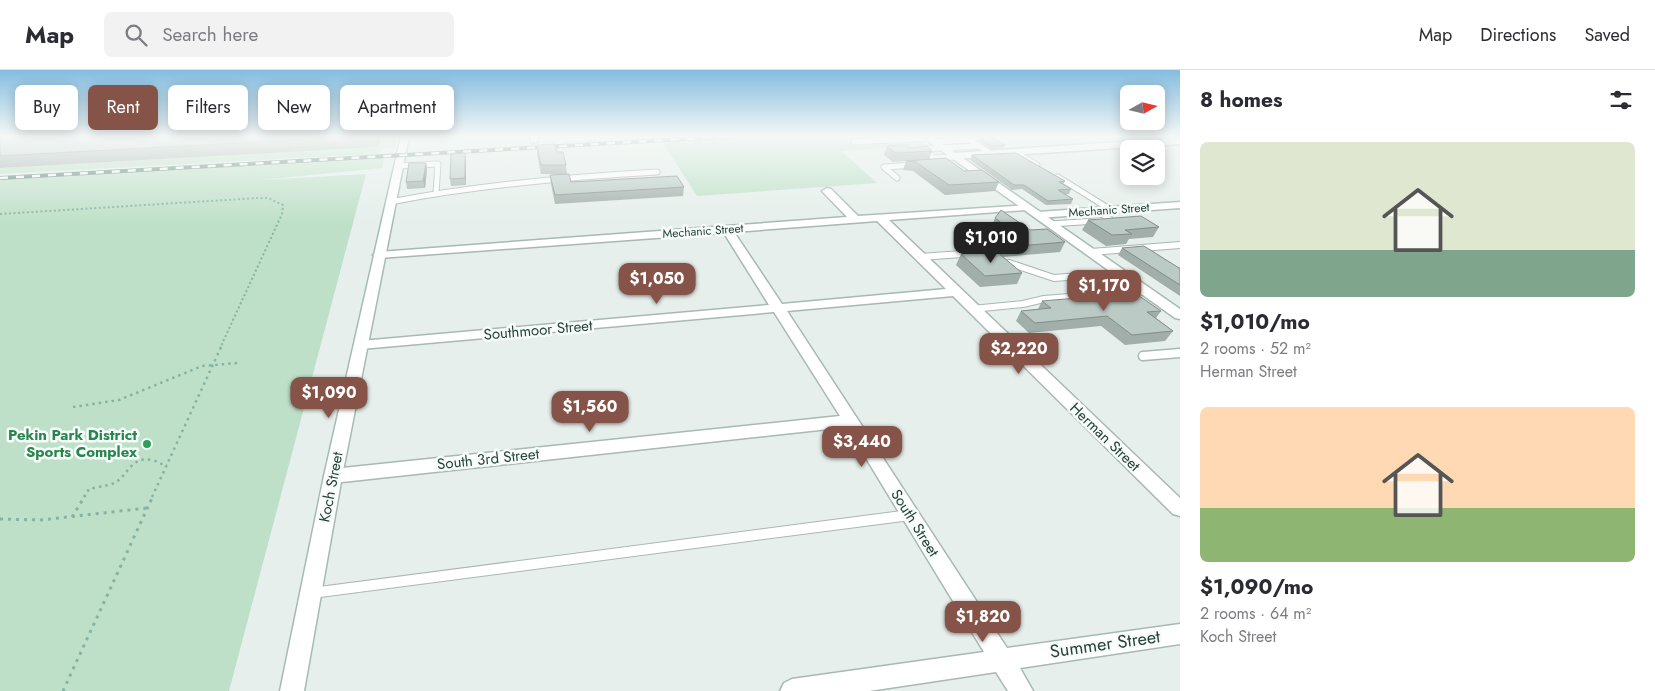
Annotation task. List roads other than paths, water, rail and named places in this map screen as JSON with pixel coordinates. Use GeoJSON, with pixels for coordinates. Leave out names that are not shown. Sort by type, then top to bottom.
{"type":"FeatureCollection","features":[{"type":"Feature","properties":{"kind":"street"},"geometry":{"type":"LineString","coordinates":[[966,165],[1179,314]]}},
{"type":"Feature","properties":{"kind":"street","name":"Koch Street"},"geometry":{"type":"LineString","coordinates":[[292,691],[333,476],[398,166]]}},
{"type":"Feature","properties":{"kind":"street"},"geometry":{"type":"LineString","coordinates":[[827,191],[855,219]]}},
{"type":"Feature","properties":{"kind":"street","name":"Mechanic Street"},"geometry":{"type":"LineString","coordinates":[[1038,215],[1180,205]]}},
{"type":"Feature","properties":{"kind":"street","name":"Mechanic Street"},"geometry":{"type":"LineString","coordinates":[[379,254],[1026,207]]}},
{"type":"Feature","properties":{"kind":"street","name":"Herman Street"},"geometry":{"type":"LineString","coordinates":[[880,218],[1180,509]]}},
{"type":"Feature","properties":{"kind":"street","name":"South Street"},"geometry":{"type":"LineString","coordinates":[[727,229],[851,421],[1021,691]]}},
{"type":"Feature","properties":{"kind":"street","name":"Southmoor Street"},"geometry":{"type":"LineString","coordinates":[[360,345],[955,292]]}},
{"type":"Feature","properties":{"kind":"street","name":"South 3rd Street"},"geometry":{"type":"LineString","coordinates":[[333,476],[851,421]]}},
{"type":"Feature","properties":{"kind":"street","name":"Summer Street"},"geometry":{"type":"LineString","coordinates":[[792,691],[1180,634]]}},
{"type":"Feature","properties":{"kind":"lane"},"geometry":{"type":"LineString","coordinates":[[398,166],[418,165]]}},
{"type":"Feature","properties":{"kind":"lane"},"geometry":{"type":"LineString","coordinates":[[436,193],[438,165]]}},
{"type":"Feature","properties":{"kind":"lane"},"geometry":{"type":"LineString","coordinates":[[897,178],[884,167],[921,165]]}},
{"type":"Feature","properties":{"kind":"lane"},"geometry":{"type":"LineString","coordinates":[[390,202],[436,193],[545,179],[657,172]]}},
{"type":"Feature","properties":{"kind":"lane"},"geometry":{"type":"LineString","coordinates":[[1055,176],[1111,210]]}},
{"type":"Feature","properties":{"kind":"lane"},"geometry":{"type":"LineString","coordinates":[[1050,224],[1111,220],[1097,211]]}},
{"type":"Feature","properties":{"kind":"lane"},"geometry":{"type":"LineString","coordinates":[[1091,252],[1180,245]]}},
{"type":"Feature","properties":{"kind":"lane"},"geometry":{"type":"LineString","coordinates":[[920,257],[976,253]]}},
{"type":"Feature","properties":{"kind":"lane"},"geometry":{"type":"LineString","coordinates":[[1009,263],[1054,278],[1120,273]]}},
{"type":"Feature","properties":{"kind":"lane"},"geometry":{"type":"LineString","coordinates":[[972,309],[1023,304],[1044,299],[1145,291]]}},
{"type":"Feature","properties":{"kind":"lane"},"geometry":{"type":"LineString","coordinates":[[1143,356],[1180,352]]}},
{"type":"Feature","properties":{"kind":"lane"},"geometry":{"type":"LineString","coordinates":[[311,594],[910,515]]}},
{"type":"Feature","properties":{"kind":"railway"},"geometry":{"type":"LineString","coordinates":[[0,178],[229,165]]}},
{"type":"Feature","properties":{"kind":"place","name":"Pekin Park District Sports Complex"},"geometry":{"type":"Point","coordinates":[147,444]}}]}
